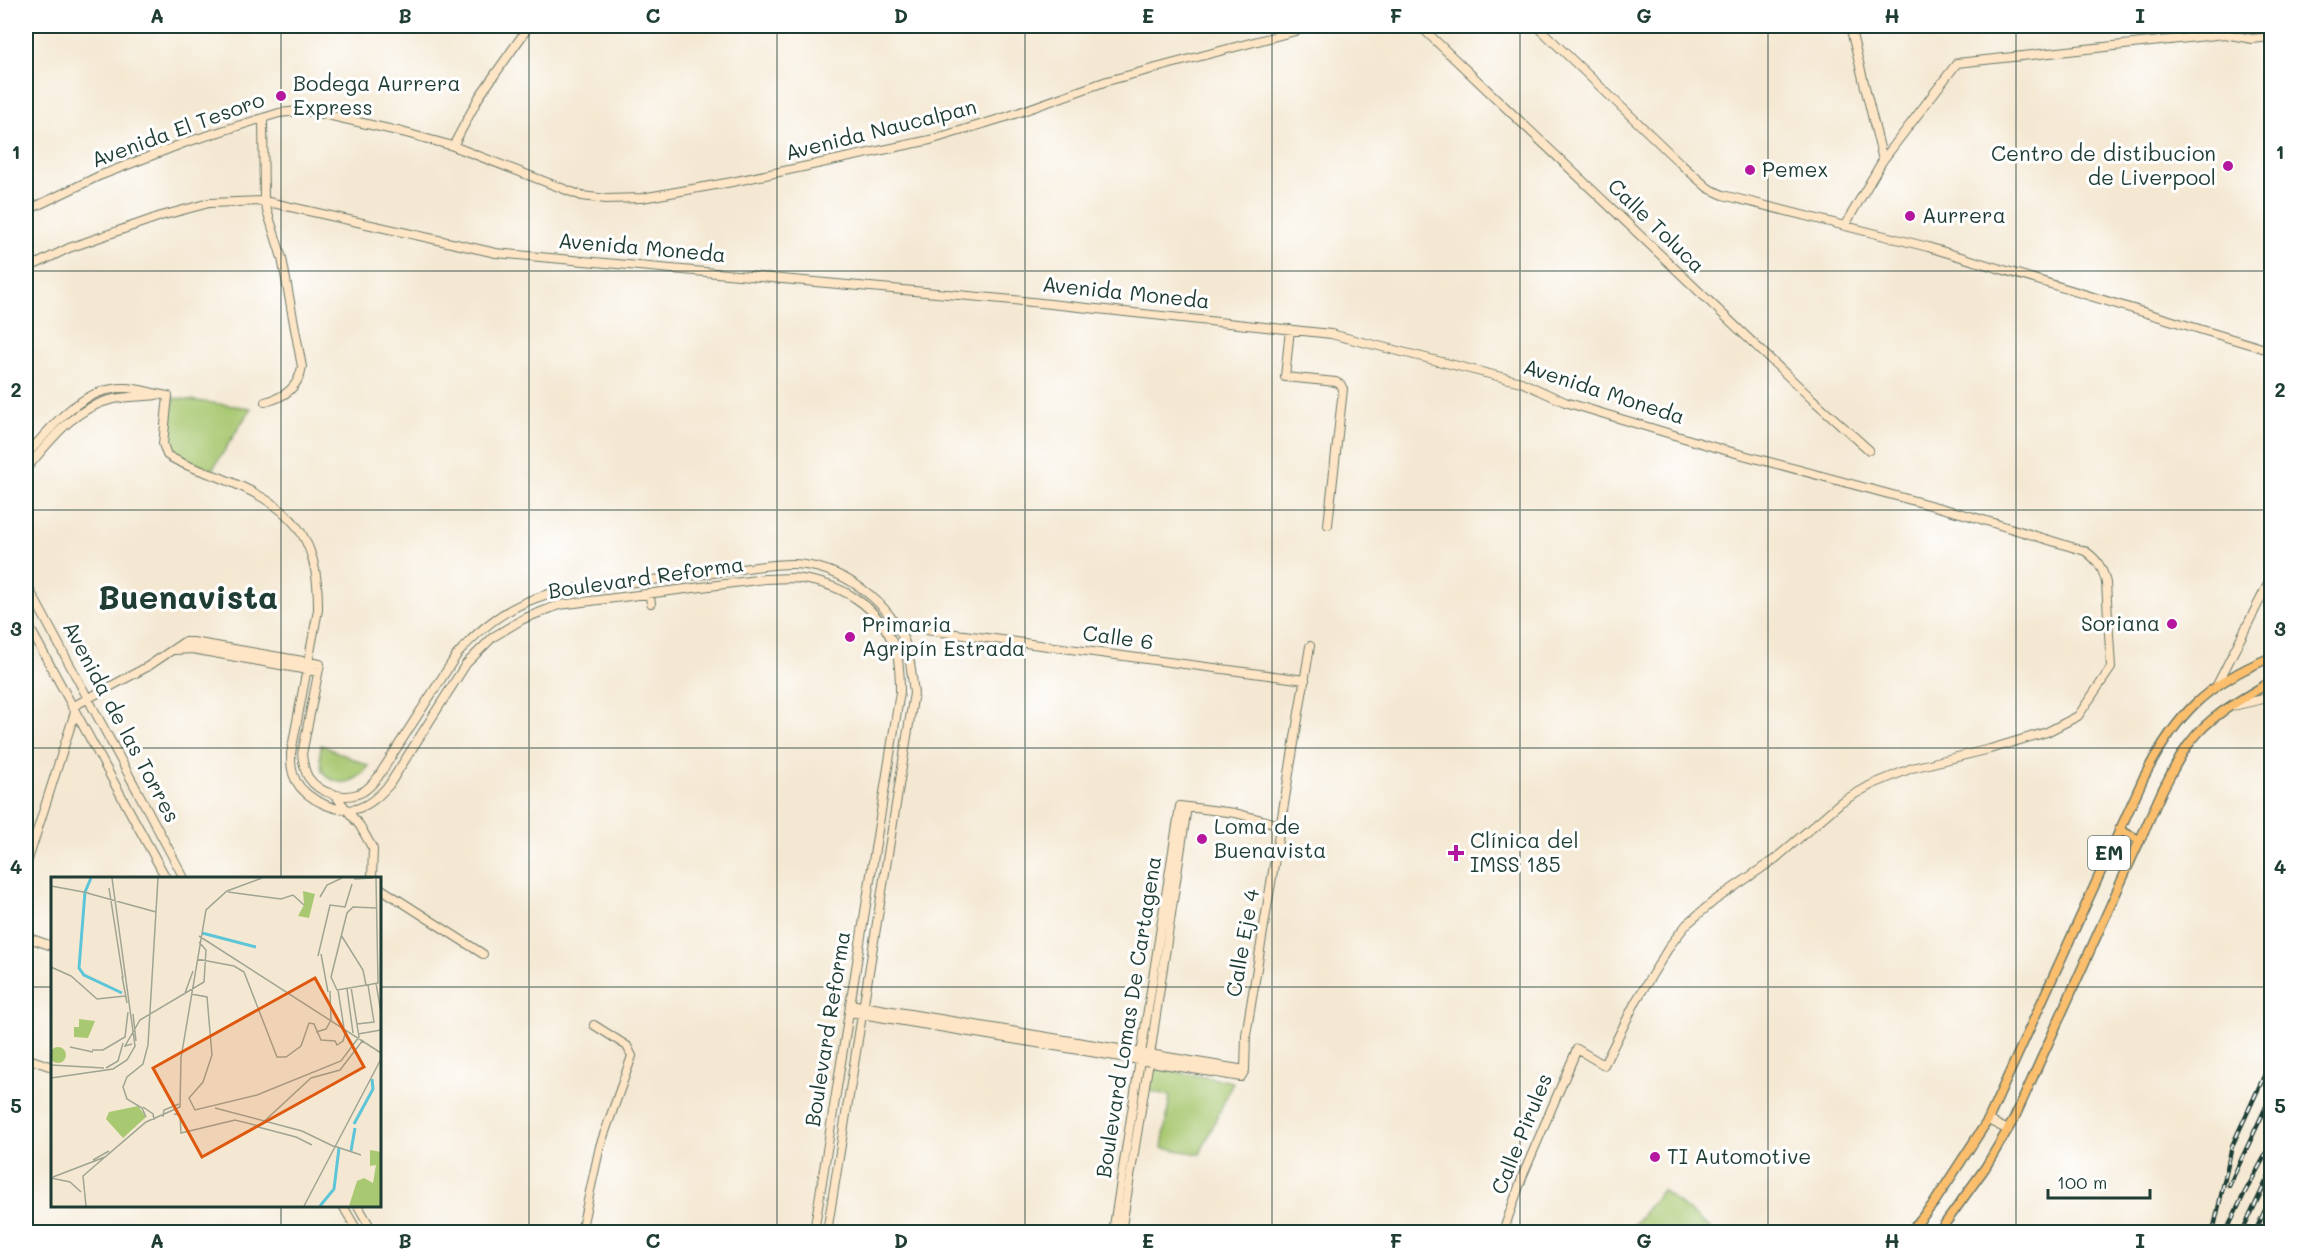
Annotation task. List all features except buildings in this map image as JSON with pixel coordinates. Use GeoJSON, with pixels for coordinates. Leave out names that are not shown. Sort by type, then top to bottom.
{"type":"FeatureCollection","features":[{"type":"Feature","properties":{"kind":"main road"},"geometry":{"type":"LineString","coordinates":[[453,147],[479,96],[530,26]]}},
{"type":"Feature","properties":{"kind":"main road","name":"Avenida Naucalpan"},"geometry":{"type":"LineString","coordinates":[[453,147],[582,196],[606,199],[642,198],[732,182],[930,140],[1006,117],[1107,81],[1314,26]]}},
{"type":"Feature","properties":{"kind":"main road","name":"Calle Toluca"},"geometry":{"type":"LineString","coordinates":[[1420,26],[1797,386],[1869,450]]}},
{"type":"Feature","properties":{"kind":"main road"},"geometry":{"type":"LineString","coordinates":[[1537,26],[1683,166],[1708,188],[1723,195],[1937,250],[2271,351]]}},
{"type":"Feature","properties":{"kind":"main road"},"geometry":{"type":"LineString","coordinates":[[1850,26],[1883,160]]}},
{"type":"Feature","properties":{"kind":"main road"},"geometry":{"type":"LineString","coordinates":[[1845,225],[1883,160],[1957,63],[2225,34],[2252,39],[2271,37]]}},
{"type":"Feature","properties":{"kind":"main road","name":"Avenida El Tesoro"},"geometry":{"type":"LineString","coordinates":[[26,211],[99,176],[184,143],[289,112],[314,112],[402,132],[453,147]]}},
{"type":"Feature","properties":{"kind":"main road"},"geometry":{"type":"LineString","coordinates":[[263,118],[264,201],[282,258],[302,367],[300,379],[291,391],[265,402]]}},
{"type":"Feature","properties":{"kind":"main road","name":"Avenida Moneda"},"geometry":{"type":"LineString","coordinates":[[26,269],[69,249],[161,216],[209,203],[264,201],[496,253],[1013,300],[1331,334],[1521,382],[1565,402],[1717,447],[1967,515],[2085,551],[2098,561],[2104,572],[2111,668],[2082,712],[2047,732],[1912,768],[1871,785],[1842,802],[1775,859],[1714,901],[1687,924],[1671,944],[1636,1000],[1604,1065],[1577,1049]]}},
{"type":"Feature","properties":{"kind":"main road"},"geometry":{"type":"LineString","coordinates":[[1290,329],[1285,376],[1336,382],[1343,389],[1328,525]]}},
{"type":"Feature","properties":{"kind":"main road"},"geometry":{"type":"LineString","coordinates":[[26,456],[66,411],[94,396],[122,388],[142,389],[157,395]]}},
{"type":"Feature","properties":{"kind":"main road"},"geometry":{"type":"LineString","coordinates":[[26,469],[59,431],[83,410],[114,399],[168,396],[163,444],[167,455],[261,496],[275,504],[300,530],[315,567],[319,591],[318,610],[291,753],[293,773],[301,788],[315,799],[331,807],[345,809]]}},
{"type":"Feature","properties":{"kind":"main road","name":"Boulevard Reforma"},"geometry":{"type":"LineString","coordinates":[[334,794],[346,796],[367,789],[378,777],[456,656],[484,626],[516,605],[552,592],[790,564],[827,571],[860,587],[878,602],[899,631],[906,647],[912,669],[914,693],[827,1233]]}},
{"type":"Feature","properties":{"kind":"main road"},"geometry":{"type":"LineString","coordinates":[[2217,685],[2271,576]]}},
{"type":"Feature","properties":{"kind":"main road","name":"Boulevard Reforma"},"geometry":{"type":"LineString","coordinates":[[345,809],[359,808],[383,792],[466,664],[493,637],[523,619],[559,605],[765,579],[793,578],[816,580],[836,587],[856,599],[874,615],[887,632],[896,652],[900,692],[814,1233]]}},
{"type":"Feature","properties":{"kind":"main road","name":"Avenida de las Torres"},"geometry":{"type":"LineString","coordinates":[[26,583],[183,877]]}},
{"type":"Feature","properties":{"kind":"main road"},"geometry":{"type":"LineString","coordinates":[[613,585],[614,597]]}},
{"type":"Feature","properties":{"kind":"main road"},"geometry":{"type":"LineString","coordinates":[[665,591],[666,602]]}},
{"type":"Feature","properties":{"kind":"main road"},"geometry":{"type":"LineString","coordinates":[[649,593],[651,603]]}},
{"type":"Feature","properties":{"kind":"main road","name":"Avenida de las Torres"},"geometry":{"type":"LineString","coordinates":[[26,621],[165,877]]}},
{"type":"Feature","properties":{"kind":"main road","name":"Calle 6"},"geometry":{"type":"LineString","coordinates":[[926,630],[1305,680]]}},
{"type":"Feature","properties":{"kind":"main road"},"geometry":{"type":"LineString","coordinates":[[26,866],[74,710],[88,699],[175,650],[184,642],[193,642],[319,668],[302,754],[303,760],[310,780],[334,794],[360,826],[373,849],[372,877]]}},
{"type":"Feature","properties":{"kind":"main road","name":"Calle Eje 4"},"geometry":{"type":"LineString","coordinates":[[1146,1058],[1243,1073],[1246,1035],[1310,646]]}},
{"type":"Feature","properties":{"kind":"main road","name":"EM"},"geometry":{"type":"LineString","coordinates":[[1910,1233],[1934,1203],[1988,1120],[2119,830],[2161,743],[2187,711],[2217,685],[2271,657]]}},
{"type":"Feature","properties":{"kind":"main road","name":"EM"},"geometry":{"type":"LineString","coordinates":[[1939,1233],[1985,1168],[2008,1130],[2163,789],[2191,741],[2229,707],[2271,681]]}},
{"type":"Feature","properties":{"kind":"main road"},"geometry":{"type":"LineString","coordinates":[[2229,707],[2271,697]]}},
{"type":"Feature","properties":{"kind":"main road","name":"Boulevard Lomas De Cartagena"},"geometry":{"type":"LineString","coordinates":[[1121,1233],[1184,807],[1234,813],[1281,825]]}},
{"type":"Feature","properties":{"kind":"main road"},"geometry":{"type":"LineString","coordinates":[[2119,830],[2140,840]]}},
{"type":"Feature","properties":{"kind":"main road"},"geometry":{"type":"LineString","coordinates":[[381,889],[483,954]]}},
{"type":"Feature","properties":{"kind":"main road"},"geometry":{"type":"LineString","coordinates":[[26,937],[51,946]]}},
{"type":"Feature","properties":{"kind":"main road"},"geometry":{"type":"LineString","coordinates":[[850,1008],[1146,1058]]}},
{"type":"Feature","properties":{"kind":"main road"},"geometry":{"type":"LineString","coordinates":[[580,1233],[600,1146],[632,1056],[627,1046],[594,1025]]}},
{"type":"Feature","properties":{"kind":"main road","name":"Calle Pirules"},"geometry":{"type":"LineString","coordinates":[[1503,1233],[1523,1175],[1577,1049]]}},
{"type":"Feature","properties":{"kind":"main road"},"geometry":{"type":"LineString","coordinates":[[26,1058],[51,1067]]}},
{"type":"Feature","properties":{"kind":"main road","name":"Boulevard Lomas De Cartagena"},"geometry":{"type":"LineString","coordinates":[[1113,1233],[1146,1058]]}},
{"type":"Feature","properties":{"kind":"main road"},"geometry":{"type":"LineString","coordinates":[[1988,1120],[2008,1130]]}},
{"type":"Feature","properties":{"kind":"main road"},"geometry":{"type":"LineString","coordinates":[[344,1207],[358,1233]]}},
{"type":"Feature","properties":{"kind":"main road"},"geometry":{"type":"LineString","coordinates":[[359,1207],[373,1233]]}},
{"type":"Feature","properties":{"kind":"green space"},"geometry":{"type":"Polygon","coordinates":[[[174,398],[251,408],[212,470],[173,453],[168,441],[174,398]]]}},
{"type":"Feature","properties":{"kind":"green space"},"geometry":{"type":"Polygon","coordinates":[[[321,745],[369,766],[353,780],[334,781],[322,771],[321,745]]]}},
{"type":"Feature","properties":{"kind":"green space"},"geometry":{"type":"Polygon","coordinates":[[[1150,1067],[1233,1082],[1200,1154],[1162,1148],[1170,1096],[1146,1090],[1150,1067]]]}},
{"type":"Feature","properties":{"kind":"green space"},"geometry":{"type":"Polygon","coordinates":[[[1662,1190],[1715,1232],[1628,1232],[1662,1190]]]}},
{"type":"Feature","properties":{"kind":"railway"},"geometry":{"type":"LineString","coordinates":[[2213,1232],[2232,1146],[2272,1059]]}},
{"type":"Feature","properties":{"kind":"railway"},"geometry":{"type":"LineString","coordinates":[[2229,1186],[2272,1094]]}},
{"type":"Feature","properties":{"kind":"railway"},"geometry":{"type":"LineString","coordinates":[[2226,1232],[2272,1143]]}},
{"type":"Feature","properties":{"kind":"railway"},"geometry":{"type":"LineString","coordinates":[[2242,1232],[2272,1169]]}},
{"type":"Feature","properties":{"kind":"railway"},"geometry":{"type":"LineString","coordinates":[[2255,1232],[2272,1195]]}},
{"type":"Feature","properties":{"kind":"place","name":"Bodega Aurrera Express"},"geometry":{"type":"Point","coordinates":[281,96]}},
{"type":"Feature","properties":{"kind":"place","name":"Centro de distibucion de Liverpool"},"geometry":{"type":"Point","coordinates":[2228,166]}},
{"type":"Feature","properties":{"kind":"place","name":"Pemex"},"geometry":{"type":"Point","coordinates":[1750,170]}},
{"type":"Feature","properties":{"kind":"place","name":"Aurrera"},"geometry":{"type":"Point","coordinates":[1910,216]}},
{"type":"Feature","properties":{"kind":"place","name":"Soriana"},"geometry":{"type":"Point","coordinates":[2172,624]}},
{"type":"Feature","properties":{"kind":"place","name":"Primaria Agripín Estrada"},"geometry":{"type":"Point","coordinates":[850,637]}},
{"type":"Feature","properties":{"kind":"place","name":"Loma de Buenavista"},"geometry":{"type":"Point","coordinates":[1202,839]}},
{"type":"Feature","properties":{"kind":"place","name":"Clínica del IMSS 185"},"geometry":{"type":"Point","coordinates":[1456,853]}},
{"type":"Feature","properties":{"kind":"place","name":"TI Automotive"},"geometry":{"type":"Point","coordinates":[1655,1157]}},
{"type":"Feature","properties":{"kind":"district","name":"Buenavista"},"geometry":{"type":"Point","coordinates":[188,597]}}]}
